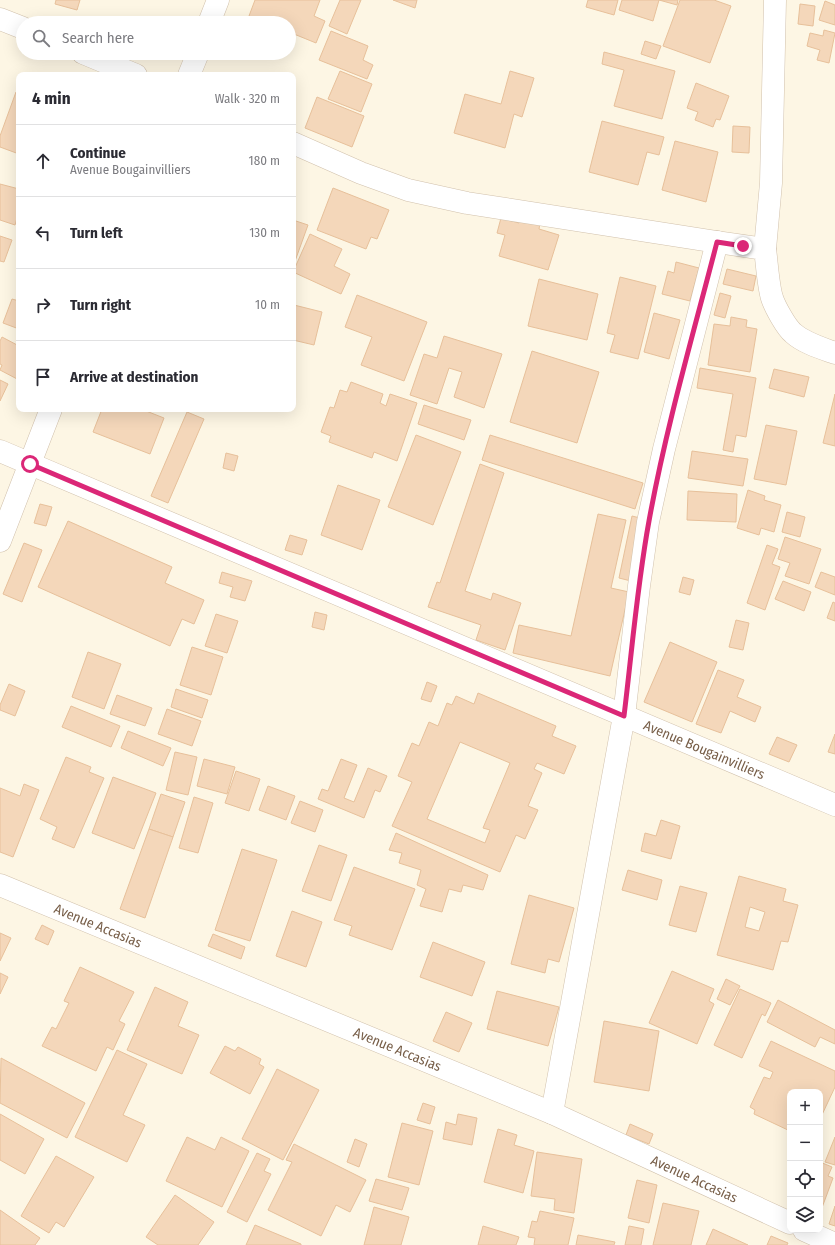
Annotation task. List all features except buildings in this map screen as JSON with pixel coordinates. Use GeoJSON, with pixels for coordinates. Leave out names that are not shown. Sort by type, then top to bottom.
{"type":"FeatureCollection","features":[{"type":"Feature","properties":{"kind":"street"},"geometry":{"type":"LineString","coordinates":[[212,16],[218,0]]}},
{"type":"Feature","properties":{"kind":"street"},"geometry":{"type":"LineString","coordinates":[[775,0],[771,183],[765,249],[772,299],[792,333],[815,346],[835,353]]}},
{"type":"Feature","properties":{"kind":"street"},"geometry":{"type":"LineString","coordinates":[[0,19],[16,25]]}},
{"type":"Feature","properties":{"kind":"street"},"geometry":{"type":"LineString","coordinates":[[100,60],[129,72]]}},
{"type":"Feature","properties":{"kind":"street"},"geometry":{"type":"LineString","coordinates":[[190,72],[195,60]]}},
{"type":"Feature","properties":{"kind":"street"},"geometry":{"type":"LineString","coordinates":[[296,144],[361,173],[408,190],[467,203],[765,249]]}},
{"type":"Feature","properties":{"kind":"street"},"geometry":{"type":"LineString","coordinates":[[552,1113],[624,716],[648,522],[664,448],[717,242]]}},
{"type":"Feature","properties":{"kind":"street"},"geometry":{"type":"LineString","coordinates":[[0,541],[50,412]]}},
{"type":"Feature","properties":{"kind":"street","name":"Avenue Bougainvilliers"},"geometry":{"type":"LineString","coordinates":[[0,451],[835,805]]}},
{"type":"Feature","properties":{"kind":"street","name":"Avenue Accasias"},"geometry":{"type":"LineString","coordinates":[[0,885],[552,1113],[787,1222]]}},
{"type":"Feature","properties":{"kind":"street"},"geometry":{"type":"LineString","coordinates":[[811,1233],[835,1244]]}},
{"type":"Feature","properties":{"kind":"route"},"geometry":{"type":"LineString","coordinates":[[30,464],[624,716],[648,522],[664,448],[717,242],[743,246]]}}]}
